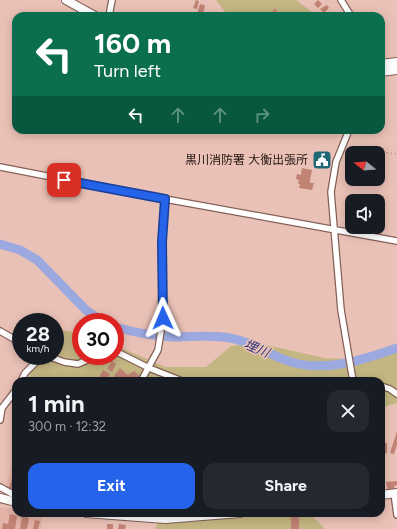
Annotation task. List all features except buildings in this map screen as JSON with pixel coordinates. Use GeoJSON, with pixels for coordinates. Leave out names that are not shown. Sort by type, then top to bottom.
{"type":"FeatureCollection","features":[{"type":"Feature","properties":{"kind":"highway"},"geometry":{"type":"LineString","coordinates":[[66,0],[88,12]]}},
{"type":"Feature","properties":{"kind":"highway"},"geometry":{"type":"LineString","coordinates":[[385,64],[397,62]]}},
{"type":"Feature","properties":{"kind":"highway"},"geometry":{"type":"LineString","coordinates":[[385,72],[397,70]]}},
{"type":"Feature","properties":{"kind":"highway"},"geometry":{"type":"LineString","coordinates":[[385,494],[395,493]]}},
{"type":"Feature","properties":{"kind":"highway"},"geometry":{"type":"LineString","coordinates":[[0,498],[12,501]]}},
{"type":"Feature","properties":{"kind":"highway"},"geometry":{"type":"LineString","coordinates":[[148,517],[165,519],[190,517]]}},
{"type":"Feature","properties":{"kind":"street"},"geometry":{"type":"LineString","coordinates":[[110,12],[112,0]]}},
{"type":"Feature","properties":{"kind":"street"},"geometry":{"type":"LineString","coordinates":[[341,0],[348,12]]}},
{"type":"Feature","properties":{"kind":"street"},"geometry":{"type":"LineString","coordinates":[[347,134],[333,176],[331,192],[341,310],[353,377]]}},
{"type":"Feature","properties":{"kind":"street"},"geometry":{"type":"LineString","coordinates":[[0,167],[165,199],[397,241]]}},
{"type":"Feature","properties":{"kind":"street"},"geometry":{"type":"LineString","coordinates":[[143,377],[158,350],[163,318],[162,242],[165,199]]}},
{"type":"Feature","properties":{"kind":"street"},"geometry":{"type":"LineString","coordinates":[[0,331],[12,338]]}},
{"type":"Feature","properties":{"kind":"street"},"geometry":{"type":"LineString","coordinates":[[124,356],[172,377]]}},
{"type":"Feature","properties":{"kind":"street"},"geometry":{"type":"LineString","coordinates":[[23,377],[33,365]]}},
{"type":"Feature","properties":{"kind":"street"},"geometry":{"type":"LineString","coordinates":[[385,387],[397,394]]}},
{"type":"Feature","properties":{"kind":"street"},"geometry":{"type":"LineString","coordinates":[[0,420],[2,408],[12,395]]}},
{"type":"Feature","properties":{"kind":"street"},"geometry":{"type":"LineString","coordinates":[[0,487],[12,494]]}},
{"type":"Feature","properties":{"kind":"street"},"geometry":{"type":"LineString","coordinates":[[395,493],[397,515]]}},
{"type":"Feature","properties":{"kind":"path"},"geometry":{"type":"LineString","coordinates":[[341,149],[397,154]]}},
{"type":"Feature","properties":{"kind":"shaded area"},"geometry":{"type":"Polygon","coordinates":[[[216,0],[296,0],[312,12],[225,12],[216,0]]]}},
{"type":"Feature","properties":{"kind":"shaded area"},"geometry":{"type":"Polygon","coordinates":[[[64,331],[72,332],[72,365],[124,365],[124,349],[165,367],[206,367],[231,346],[258,343],[324,358],[371,360],[397,352],[397,403],[385,407],[385,377],[29,377],[33,365],[64,365],[64,331]]]}},
{"type":"Feature","properties":{"kind":"shaded area"},"geometry":{"type":"Polygon","coordinates":[[[12,463],[12,490],[6,488],[12,463]]]}},
{"type":"Feature","properties":{"kind":"shaded area"},"geometry":{"type":"Polygon","coordinates":[[[0,507],[12,509],[12,517],[43,517],[41,529],[0,529],[0,507]]]}},
{"type":"Feature","properties":{"kind":"shaded area"},"geometry":{"type":"Polygon","coordinates":[[[161,517],[312,517],[325,529],[155,529],[161,517]]]}},
{"type":"Feature","properties":{"kind":"waterway","name":"埋川"},"geometry":{"type":"LineString","coordinates":[[0,244],[20,250],[37,260],[90,313]]}},
{"type":"Feature","properties":{"kind":"waterway","name":"埋川"},"geometry":{"type":"LineString","coordinates":[[124,330],[143,334],[172,337],[210,336],[231,338],[252,345],[294,363],[309,365],[324,366],[339,364],[397,348]]}},
{"type":"Feature","properties":{"kind":"place","name":"黒川消防署 大衡出張所"},"geometry":{"type":"Point","coordinates":[322,160]}},
{"type":"Feature","properties":{"kind":"route"},"geometry":{"type":"LineString","coordinates":[[64,180],[165,199],[162,242],[163,318]]}}]}
